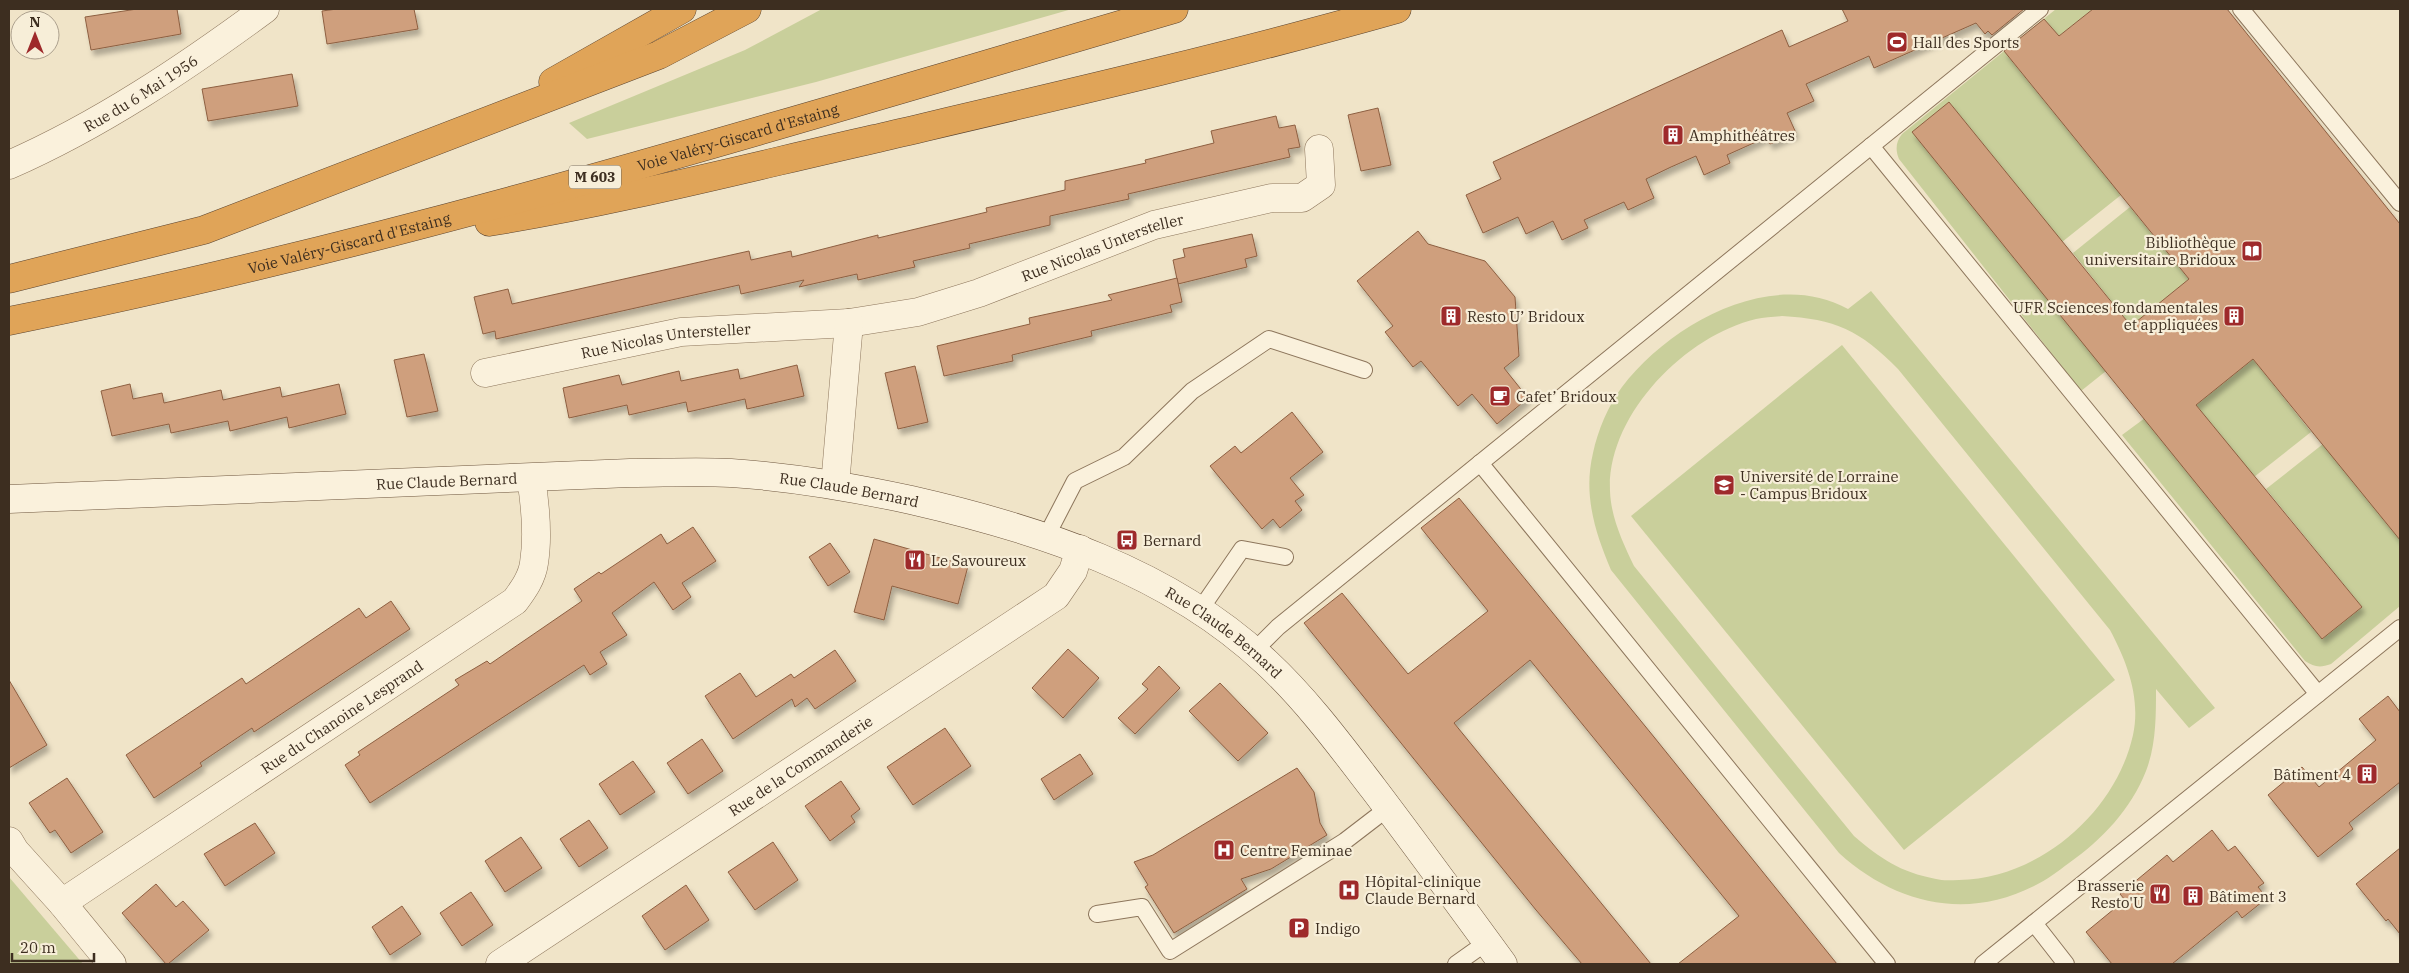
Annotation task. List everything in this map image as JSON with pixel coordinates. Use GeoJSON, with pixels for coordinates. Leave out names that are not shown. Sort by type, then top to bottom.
{"type":"FeatureCollection","features":[{"type":"Feature","properties":{"kind":"highway"},"geometry":{"type":"LineString","coordinates":[[460,133],[682,9]]}},
{"type":"Feature","properties":{"kind":"highway"},"geometry":{"type":"LineString","coordinates":[[9,279],[204,230],[659,56],[747,9]]}},
{"type":"Feature","properties":{"kind":"highway","name":"Voie Valéry-Giscard d'Estaing"},"geometry":{"type":"LineString","coordinates":[[9,320],[146,293],[345,246],[612,172],[1174,9]]}},
{"type":"Feature","properties":{"kind":"highway"},"geometry":{"type":"LineString","coordinates":[[345,246],[576,208],[1274,44],[1397,9]]}},
{"type":"Feature","properties":{"kind":"street","name":"Rue du 6 Mai 1956"},"geometry":{"type":"LineString","coordinates":[[9,165],[54,145],[195,60],[265,9]]}},
{"type":"Feature","properties":{"kind":"street","name":"Rue Nicolas Untersteller"},"geometry":{"type":"LineString","coordinates":[[485,373],[681,332],[849,322],[918,312],[979,293],[1154,225],[1272,198],[1302,198],[1321,185],[1319,150]]}},
{"type":"Feature","properties":{"kind":"street"},"geometry":{"type":"LineString","coordinates":[[835,485],[849,322]]}},
{"type":"Feature","properties":{"kind":"street","name":"Rue Claude Bernard"},"geometry":{"type":"LineString","coordinates":[[9,498],[630,473],[729,473],[835,485],[945,508],[1046,537],[1127,569],[1200,610],[1267,662],[1328,729],[1503,964]]}},
{"type":"Feature","properties":{"kind":"street","name":"Rue du Chanoine Lesprand"},"geometry":{"type":"LineString","coordinates":[[62,903],[515,601],[527,584],[534,564],[534,516],[531,478]]}},
{"type":"Feature","properties":{"kind":"street","name":"Rue de la Commanderie"},"geometry":{"type":"LineString","coordinates":[[500,964],[1056,596],[1073,571],[1080,549]]}},
{"type":"Feature","properties":{"kind":"street"},"geometry":{"type":"LineString","coordinates":[[9,841],[15,851],[62,903],[112,964]]}},
{"type":"Feature","properties":{"kind":"lane"},"geometry":{"type":"LineString","coordinates":[[1254,651],[1278,627],[2040,9]]}},
{"type":"Feature","properties":{"kind":"lane"},"geometry":{"type":"LineString","coordinates":[[2241,9],[2400,203]]}},
{"type":"Feature","properties":{"kind":"lane"},"geometry":{"type":"LineString","coordinates":[[1871,146],[2318,694]]}},
{"type":"Feature","properties":{"kind":"lane"},"geometry":{"type":"LineString","coordinates":[[1046,537],[1075,481],[1124,457],[1192,391],[1269,339],[1364,370]]}},
{"type":"Feature","properties":{"kind":"lane"},"geometry":{"type":"LineString","coordinates":[[1480,463],[1887,964]]}},
{"type":"Feature","properties":{"kind":"lane"},"geometry":{"type":"LineString","coordinates":[[1200,610],[1242,549],[1285,557]]}},
{"type":"Feature","properties":{"kind":"lane"},"geometry":{"type":"LineString","coordinates":[[1983,964],[2400,628]]}},
{"type":"Feature","properties":{"kind":"lane"},"geometry":{"type":"LineString","coordinates":[[1097,914],[1142,907],[1170,951],[1345,841],[1388,808]]}},
{"type":"Feature","properties":{"kind":"lane"},"geometry":{"type":"LineString","coordinates":[[2034,923],[2066,964]]}},
{"type":"Feature","properties":{"kind":"lane"},"geometry":{"type":"LineString","coordinates":[[1456,964],[1487,942]]}},
{"type":"Feature","properties":{"kind":"green space"},"geometry":{"type":"Polygon","coordinates":[[[822,9],[1072,9],[816,82],[587,139],[569,123],[745,50],[822,9]]]}},
{"type":"Feature","properties":{"kind":"green space"},"geometry":{"type":"Polygon","coordinates":[[[2056,9],[2093,9],[2059,36],[2007,55],[2121,195],[2062,242],[1949,102],[2106,371],[2081,391],[1899,159],[1897,152],[1897,143],[1902,134],[2056,9]]]}},
{"type":"Feature","properties":{"kind":"green space"},"geometry":{"type":"Polygon","coordinates":[[[2130,207],[2189,279],[2131,326],[2073,253],[2130,207]]]}},
{"type":"Feature","properties":{"kind":"green space"},"geometry":{"type":"Polygon","coordinates":[[[1871,291],[2215,708],[2189,728],[2156,689],[2155,731],[2152,751],[2140,785],[2124,811],[2104,834],[2057,872],[2034,886],[2008,897],[1982,903],[1956,904],[1931,901],[1907,895],[1883,884],[1860,870],[1839,853],[1611,570],[1600,542],[1592,513],[1589,484],[1590,469],[1598,436],[1608,410],[1622,387],[1642,364],[1667,342],[1694,324],[1724,309],[1755,299],[1787,295],[1818,298],[1848,309],[1871,291]],[[1782,316],[1762,318],[1729,328],[1703,342],[1678,361],[1655,383],[1636,408],[1622,434],[1612,462],[1611,501],[1615,521],[1622,539],[1634,566],[1854,836],[1892,864],[1912,873],[1939,880],[1989,877],[2018,868],[2045,854],[2070,836],[2092,814],[2110,790],[2124,763],[2133,735],[2135,707],[2131,681],[2122,655],[2110,630],[1898,369],[1871,345],[1846,329],[1817,320],[1782,316]]]}},
{"type":"Feature","properties":{"kind":"green space"},"geometry":{"type":"Polygon","coordinates":[[[1842,345],[2115,680],[1904,850],[1631,516],[1842,345]]]}},
{"type":"Feature","properties":{"kind":"green space"},"geometry":{"type":"Polygon","coordinates":[[[2253,359],[2311,432],[2254,477],[2196,405],[2253,359]]]}},
{"type":"Feature","properties":{"kind":"green space"},"geometry":{"type":"Polygon","coordinates":[[[2145,418],[2322,639],[2362,607],[2266,489],[2323,444],[2400,540],[2400,606],[2331,664],[2317,666],[2305,661],[2122,435],[2145,418]]]}},
{"type":"Feature","properties":{"kind":"green space"},"geometry":{"type":"Polygon","coordinates":[[[9,877],[83,964],[9,964],[9,877]]]}},
{"type":"Feature","properties":{"kind":"building"},"geometry":{"type":"Polygon","coordinates":[[[137,9],[177,9],[181,34],[91,50],[85,17],[137,9]]]}},
{"type":"Feature","properties":{"kind":"building"},"geometry":{"type":"Polygon","coordinates":[[[337,9],[414,9],[418,29],[327,44],[322,11],[337,9]]]}},
{"type":"Feature","properties":{"kind":"building","name":"Amphithéâtres"},"geometry":{"type":"Polygon","coordinates":[[[1842,9],[2024,9],[1992,35],[1988,31],[1985,34],[1976,23],[1874,68],[1869,56],[1806,84],[1814,101],[1787,113],[1796,133],[1770,144],[1767,137],[1727,155],[1730,163],[1704,175],[1696,156],[1671,167],[1646,179],[1654,198],[1628,210],[1624,202],[1584,220],[1588,228],[1562,240],[1553,221],[1526,234],[1518,217],[1483,233],[1466,195],[1501,179],[1493,162],[1782,30],[1789,47],[1848,21],[1842,9]]]}},
{"type":"Feature","properties":{"kind":"building","name":"UFR Sciences fondamentales et appliquées"},"geometry":{"type":"Polygon","coordinates":[[[2093,9],[2227,9],[2400,224],[2400,540],[2253,359],[2196,405],[2362,607],[2322,639],[1912,132],[1949,102],[2131,326],[2189,279],[2004,51],[2044,19],[2059,36],[2093,9]]]}},
{"type":"Feature","properties":{"kind":"building"},"geometry":{"type":"Polygon","coordinates":[[[292,74],[298,106],[208,121],[202,89],[292,74]]]}},
{"type":"Feature","properties":{"kind":"building"},"geometry":{"type":"Polygon","coordinates":[[[1378,108],[1391,165],[1361,171],[1348,115],[1378,108]]]}},
{"type":"Feature","properties":{"kind":"building"},"geometry":{"type":"Polygon","coordinates":[[[1276,116],[1279,128],[1295,125],[1300,147],[1288,149],[1290,157],[1128,194],[1129,199],[1050,216],[1050,225],[969,244],[970,248],[913,261],[915,267],[858,280],[857,274],[799,287],[804,280],[741,294],[739,285],[496,339],[495,331],[483,334],[474,297],[508,289],[512,304],[749,251],[751,260],[791,251],[792,257],[878,235],[878,238],[987,212],[986,208],[1065,190],[1065,181],[1146,163],[1145,160],[1214,143],[1211,131],[1276,116]]]}},
{"type":"Feature","properties":{"kind":"building","name":"Resto U’ Bridoux"},"geometry":{"type":"Polygon","coordinates":[[[1418,231],[1428,244],[1485,261],[1515,297],[1519,356],[1504,368],[1528,398],[1497,424],[1472,394],[1458,406],[1421,361],[1413,367],[1385,332],[1393,326],[1357,281],[1418,231]]]}},
{"type":"Feature","properties":{"kind":"building"},"geometry":{"type":"Polygon","coordinates":[[[1252,234],[1257,256],[1245,259],[1247,267],[1178,284],[1173,260],[1185,257],[1183,249],[1252,234]]]}},
{"type":"Feature","properties":{"kind":"building"},"geometry":{"type":"Polygon","coordinates":[[[1177,278],[1182,302],[1170,305],[1172,312],[1091,331],[1092,336],[1012,355],[1013,361],[944,376],[937,346],[1030,324],[1029,318],[1112,300],[1108,295],[1177,278]]]}},
{"type":"Feature","properties":{"kind":"building"},"geometry":{"type":"Polygon","coordinates":[[[424,354],[438,411],[407,417],[394,360],[424,354]]]}},
{"type":"Feature","properties":{"kind":"building"},"geometry":{"type":"Polygon","coordinates":[[[797,365],[804,396],[747,409],[745,399],[688,412],[686,402],[629,415],[627,405],[569,418],[563,388],[619,375],[622,385],[679,371],[681,381],[738,369],[740,379],[797,365]]]}},
{"type":"Feature","properties":{"kind":"building"},"geometry":{"type":"Polygon","coordinates":[[[915,366],[928,422],[898,429],[885,373],[915,366]]]}},
{"type":"Feature","properties":{"kind":"building"},"geometry":{"type":"Polygon","coordinates":[[[130,384],[133,399],[162,393],[164,403],[221,390],[223,400],[280,387],[282,397],[339,384],[346,414],[289,428],[287,417],[230,431],[228,421],[171,433],[169,424],[112,436],[101,391],[130,384]]]}},
{"type":"Feature","properties":{"kind":"building"},"geometry":{"type":"Polygon","coordinates":[[[1292,412],[1323,452],[1290,478],[1304,495],[1295,501],[1302,510],[1280,528],[1273,519],[1262,529],[1210,466],[1235,446],[1241,453],[1292,412]]]}},
{"type":"Feature","properties":{"kind":"building"},"geometry":{"type":"Polygon","coordinates":[[[1459,498],[1837,964],[1678,964],[1739,916],[1530,660],[1454,723],[1651,964],[1582,964],[1536,910],[1304,623],[1342,593],[1408,674],[1488,611],[1421,528],[1459,498]]]}},
{"type":"Feature","properties":{"kind":"building"},"geometry":{"type":"Polygon","coordinates":[[[693,527],[716,561],[682,583],[691,597],[673,610],[654,582],[612,613],[627,635],[600,652],[607,664],[590,675],[584,665],[370,803],[345,765],[360,755],[358,752],[459,685],[455,680],[487,661],[490,664],[582,601],[574,589],[599,572],[601,574],[661,534],[667,544],[693,527]]]}},
{"type":"Feature","properties":{"kind":"building"},"geometry":{"type":"Polygon","coordinates":[[[874,539],[968,566],[958,604],[892,586],[884,620],[854,612],[874,539]]]}},
{"type":"Feature","properties":{"kind":"building"},"geometry":{"type":"Polygon","coordinates":[[[830,543],[850,572],[828,586],[809,557],[830,543]]]}},
{"type":"Feature","properties":{"kind":"building"},"geometry":{"type":"Polygon","coordinates":[[[391,601],[410,629],[254,732],[252,728],[200,763],[202,766],[154,798],[126,755],[242,678],[246,684],[359,608],[366,618],[391,601]]]}},
{"type":"Feature","properties":{"kind":"building"},"geometry":{"type":"Polygon","coordinates":[[[1068,649],[1099,678],[1063,718],[1032,688],[1068,649]]]}},
{"type":"Feature","properties":{"kind":"building"},"geometry":{"type":"Polygon","coordinates":[[[835,650],[856,681],[815,709],[807,698],[795,707],[792,699],[733,739],[705,696],[740,673],[756,697],[791,674],[794,678],[835,650]]]}},
{"type":"Feature","properties":{"kind":"building"},"geometry":{"type":"Polygon","coordinates":[[[1159,666],[1180,688],[1135,734],[1118,718],[1148,689],[1142,684],[1159,666]]]}},
{"type":"Feature","properties":{"kind":"building"},"geometry":{"type":"Polygon","coordinates":[[[9,680],[47,745],[9,768],[9,680]]]}},
{"type":"Feature","properties":{"kind":"building"},"geometry":{"type":"Polygon","coordinates":[[[1220,683],[1268,733],[1238,761],[1189,711],[1220,683]]]}},
{"type":"Feature","properties":{"kind":"building","name":"Bâtiment 4"},"geometry":{"type":"Polygon","coordinates":[[[2388,696],[2400,712],[2400,782],[2349,823],[2353,829],[2318,857],[2268,795],[2302,767],[2319,787],[2376,740],[2359,719],[2388,696]]]}},
{"type":"Feature","properties":{"kind":"building"},"geometry":{"type":"Polygon","coordinates":[[[945,728],[971,766],[913,805],[887,767],[945,728]]]}},
{"type":"Feature","properties":{"kind":"building"},"geometry":{"type":"Polygon","coordinates":[[[702,739],[723,771],[688,794],[667,763],[702,739]]]}},
{"type":"Feature","properties":{"kind":"building"},"geometry":{"type":"Polygon","coordinates":[[[1080,754],[1093,774],[1054,800],[1041,779],[1080,754]]]}},
{"type":"Feature","properties":{"kind":"building"},"geometry":{"type":"Polygon","coordinates":[[[633,761],[655,792],[620,815],[599,784],[633,761]]]}},
{"type":"Feature","properties":{"kind":"building","name":"Centre Feminae"},"geometry":{"type":"Polygon","coordinates":[[[1297,768],[1314,792],[1320,823],[1327,835],[1271,869],[1241,879],[1247,889],[1174,933],[1145,887],[1148,885],[1134,862],[1153,855],[1297,768]]]}},
{"type":"Feature","properties":{"kind":"building"},"geometry":{"type":"Polygon","coordinates":[[[67,778],[103,832],[71,853],[55,830],[50,833],[29,803],[67,778]]]}},
{"type":"Feature","properties":{"kind":"building"},"geometry":{"type":"Polygon","coordinates":[[[841,781],[860,809],[851,816],[855,822],[830,841],[805,806],[841,781]]]}},
{"type":"Feature","properties":{"kind":"building"},"geometry":{"type":"Polygon","coordinates":[[[589,820],[608,848],[579,867],[560,839],[589,820]]]}},
{"type":"Feature","properties":{"kind":"building"},"geometry":{"type":"Polygon","coordinates":[[[255,823],[275,853],[225,886],[204,854],[255,823]]]}},
{"type":"Feature","properties":{"kind":"building","name":"Bâtiment 3"},"geometry":{"type":"Polygon","coordinates":[[[2212,830],[2228,851],[2235,846],[2264,883],[2258,887],[2267,898],[2242,918],[2237,911],[2172,964],[2112,964],[2086,932],[2125,900],[2120,894],[2167,855],[2173,862],[2212,830]]]}},
{"type":"Feature","properties":{"kind":"building"},"geometry":{"type":"Polygon","coordinates":[[[521,837],[542,868],[505,892],[485,861],[521,837]]]}},
{"type":"Feature","properties":{"kind":"building"},"geometry":{"type":"Polygon","coordinates":[[[773,842],[798,880],[755,910],[728,872],[773,842]]]}},
{"type":"Feature","properties":{"kind":"building"},"geometry":{"type":"Polygon","coordinates":[[[2400,848],[2400,934],[2388,919],[2386,921],[2356,884],[2400,848]]]}},
{"type":"Feature","properties":{"kind":"building"},"geometry":{"type":"Polygon","coordinates":[[[156,884],[176,907],[183,901],[209,930],[168,964],[122,913],[156,884]]]}},
{"type":"Feature","properties":{"kind":"building"},"geometry":{"type":"Polygon","coordinates":[[[686,885],[709,920],[665,950],[642,916],[686,885]]]}},
{"type":"Feature","properties":{"kind":"building"},"geometry":{"type":"Polygon","coordinates":[[[471,892],[493,925],[462,946],[440,913],[471,892]]]}},
{"type":"Feature","properties":{"kind":"building"},"geometry":{"type":"Polygon","coordinates":[[[402,906],[421,934],[390,955],[372,927],[402,906]]]}},
{"type":"Feature","properties":{"kind":"place","name":"Hall des Sports"},"geometry":{"type":"Point","coordinates":[1897,42]}},
{"type":"Feature","properties":{"kind":"place","name":"Amphithéâtres"},"geometry":{"type":"Point","coordinates":[1673,135]}},
{"type":"Feature","properties":{"kind":"place","name":"Bibliothèque universitaire Bridoux"},"geometry":{"type":"Point","coordinates":[2252,251]}},
{"type":"Feature","properties":{"kind":"place","name":"Resto U’ Bridoux"},"geometry":{"type":"Point","coordinates":[1451,316]}},
{"type":"Feature","properties":{"kind":"place","name":"UFR Sciences fondamentales et appliquées"},"geometry":{"type":"Point","coordinates":[2234,316]}},
{"type":"Feature","properties":{"kind":"place","name":"Cafet’ Bridoux"},"geometry":{"type":"Point","coordinates":[1500,396]}},
{"type":"Feature","properties":{"kind":"place","name":"Université de Lorraine - Campus Bridoux"},"geometry":{"type":"Point","coordinates":[1724,485]}},
{"type":"Feature","properties":{"kind":"place","name":"Bernard"},"geometry":{"type":"Point","coordinates":[1127,540]}},
{"type":"Feature","properties":{"kind":"place","name":"Le Savoureux"},"geometry":{"type":"Point","coordinates":[915,560]}},
{"type":"Feature","properties":{"kind":"place","name":"Bâtiment 4"},"geometry":{"type":"Point","coordinates":[2367,774]}},
{"type":"Feature","properties":{"kind":"place","name":"Centre Feminae"},"geometry":{"type":"Point","coordinates":[1224,850]}},
{"type":"Feature","properties":{"kind":"place","name":"Hôpital-clinique Claude Bernard"},"geometry":{"type":"Point","coordinates":[1349,890]}},
{"type":"Feature","properties":{"kind":"place","name":"Brasserie Resto'U"},"geometry":{"type":"Point","coordinates":[2160,894]}},
{"type":"Feature","properties":{"kind":"place","name":"Bâtiment 3"},"geometry":{"type":"Point","coordinates":[2193,896]}},
{"type":"Feature","properties":{"kind":"place","name":"Indigo"},"geometry":{"type":"Point","coordinates":[1299,928]}}]}
